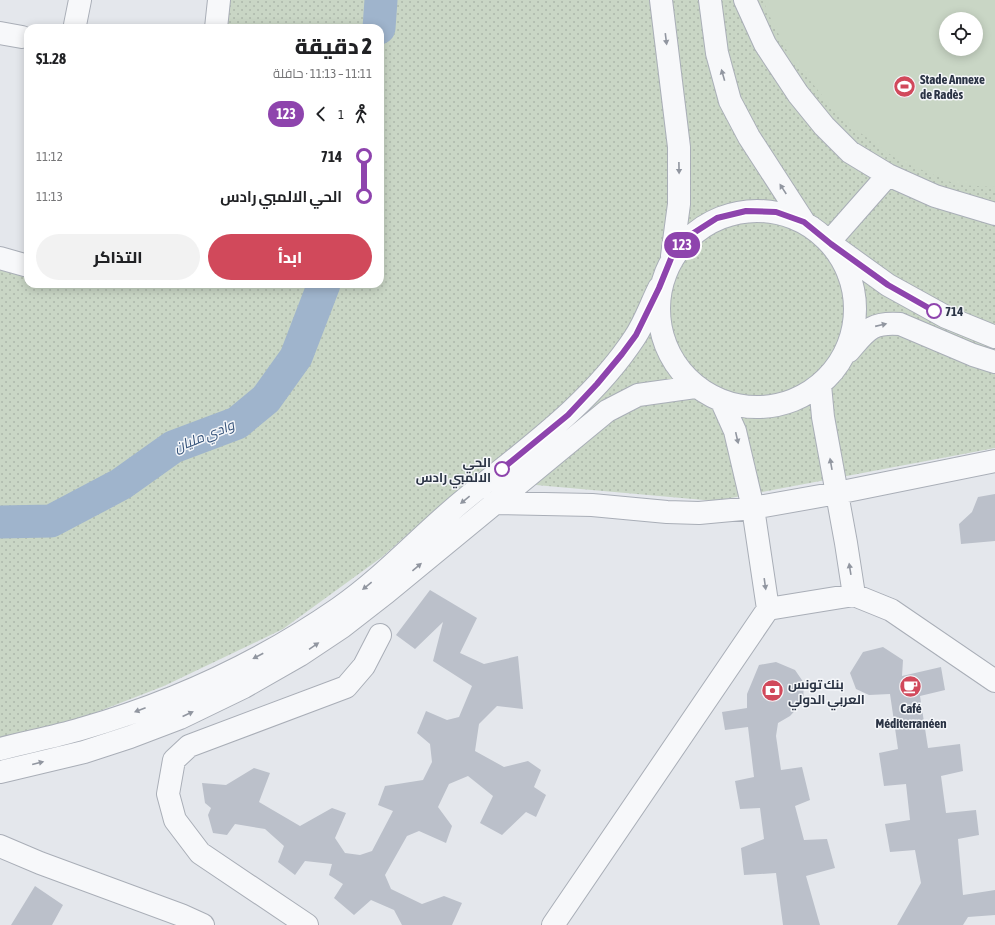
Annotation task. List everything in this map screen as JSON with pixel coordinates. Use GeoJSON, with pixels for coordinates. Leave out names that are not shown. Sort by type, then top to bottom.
{"type":"FeatureCollection","features":[{"type":"Feature","properties":{"kind":"street"},"geometry":{"type":"LineString","coordinates":[[75,24],[80,0]]}},
{"type":"Feature","properties":{"kind":"street"},"geometry":{"type":"LineString","coordinates":[[216,24],[219,0]]}},
{"type":"Feature","properties":{"kind":"street"},"geometry":{"type":"LineString","coordinates":[[0,749],[79,730],[123,716],[169,699],[275,648],[340,607],[379,576],[454,508],[568,415],[597,384],[636,335],[659,288],[672,256],[679,204],[678,147],[661,0]]}},
{"type":"Feature","properties":{"kind":"street"},"geometry":{"type":"LineString","coordinates":[[710,0],[717,53],[730,101],[749,137],[804,222],[888,285],[946,317],[995,337]]}},
{"type":"Feature","properties":{"kind":"street"},"geometry":{"type":"LineString","coordinates":[[745,0],[765,44],[798,94],[824,126],[850,152],[888,175],[935,196],[995,214]]}},
{"type":"Feature","properties":{"kind":"street"},"geometry":{"type":"LineString","coordinates":[[0,33],[22,37]]}},
{"type":"Feature","properties":{"kind":"street"},"geometry":{"type":"LineString","coordinates":[[830,243],[888,175]]}},
{"type":"Feature","properties":{"kind":"street"},"geometry":{"type":"LineString","coordinates":[[672,256],[692,234],[717,218],[724,216],[746,211],[776,212],[804,222]]}},
{"type":"Feature","properties":{"kind":"street"},"geometry":{"type":"LineString","coordinates":[[830,243],[848,270],[855,300],[854,331],[842,359]]}},
{"type":"Feature","properties":{"kind":"street"},"geometry":{"type":"LineString","coordinates":[[0,258],[24,265]]}},
{"type":"Feature","properties":{"kind":"street"},"geometry":{"type":"LineString","coordinates":[[659,288],[658,325],[671,359],[695,387],[722,402],[756,408],[790,402],[820,385],[864,333],[880,324],[900,324],[973,355],[995,362]]}},
{"type":"Feature","properties":{"kind":"street"},"geometry":{"type":"LineString","coordinates":[[820,385],[822,417],[837,493],[854,595]]}},
{"type":"Feature","properties":{"kind":"street"},"geometry":{"type":"LineString","coordinates":[[0,772],[84,752],[130,738],[180,718],[244,687],[300,655],[342,627],[387,592],[607,411],[638,395],[695,387]]}},
{"type":"Feature","properties":{"kind":"street"},"geometry":{"type":"LineString","coordinates":[[553,925],[768,609],[753,508],[735,431],[722,402]]}},
{"type":"Feature","properties":{"kind":"street"},"geometry":{"type":"LineString","coordinates":[[494,503],[592,505],[699,514],[753,508],[837,493],[995,461]]}},
{"type":"Feature","properties":{"kind":"street"},"geometry":{"type":"LineString","coordinates":[[768,609],[854,595],[891,610],[995,681]]}},
{"type":"Feature","properties":{"kind":"street"},"geometry":{"type":"LineString","coordinates":[[307,925],[200,853],[175,820],[168,794],[174,760],[189,746],[346,687],[364,666],[380,635]]}},
{"type":"Feature","properties":{"kind":"street"},"geometry":{"type":"LineString","coordinates":[[0,846],[40,863],[181,915],[203,925]]}},
{"type":"Feature","properties":{"kind":"green space"},"geometry":{"type":"Polygon","coordinates":[[[227,0],[995,0],[995,448],[715,501],[470,479],[382,557],[283,629],[164,686],[79,719],[0,739],[0,266],[24,274],[24,288],[384,288],[384,24],[224,24],[227,0]]]}},
{"type":"Feature","properties":{"kind":"green space","name":"Stade Annexe de Radès"},"geometry":{"type":"Polygon","coordinates":[[[764,0],[995,0],[995,187],[958,185],[898,160],[841,119],[788,53],[766,9],[764,0]]]}},
{"type":"Feature","properties":{"kind":"building"},"geometry":{"type":"Polygon","coordinates":[[[995,494],[995,541],[961,544],[959,524],[972,512],[978,497],[995,494]]]}},
{"type":"Feature","properties":{"kind":"building"},"geometry":{"type":"Polygon","coordinates":[[[430,590],[477,618],[460,653],[484,664],[518,656],[523,709],[497,706],[479,724],[475,751],[504,767],[528,761],[541,770],[534,787],[546,795],[536,817],[526,812],[502,835],[480,823],[493,796],[468,776],[449,784],[438,807],[452,826],[446,843],[419,831],[407,836],[385,875],[391,889],[422,904],[444,896],[462,903],[452,925],[402,925],[394,910],[371,900],[354,915],[334,898],[343,884],[329,875],[332,864],[305,861],[295,875],[278,862],[284,846],[265,829],[235,824],[227,835],[213,833],[208,815],[211,808],[205,803],[202,783],[226,785],[254,768],[270,773],[259,802],[300,826],[332,808],[346,813],[335,838],[345,853],[360,855],[372,851],[393,811],[378,805],[385,786],[423,780],[432,762],[430,744],[417,733],[426,711],[447,720],[459,717],[472,686],[433,661],[443,622],[415,649],[396,635],[430,590]]]}},
{"type":"Feature","properties":{"kind":"building"},"geometry":{"type":"Polygon","coordinates":[[[883,647],[903,660],[902,676],[941,667],[945,690],[920,696],[928,748],[960,744],[963,771],[941,776],[946,813],[976,810],[979,835],[958,839],[963,895],[995,890],[995,915],[968,917],[963,925],[897,925],[921,883],[915,850],[890,852],[885,824],[910,820],[906,784],[884,786],[879,753],[898,749],[890,694],[869,695],[856,689],[850,673],[863,652],[883,647]]]}},
{"type":"Feature","properties":{"kind":"building"},"geometry":{"type":"Polygon","coordinates":[[[776,662],[795,670],[804,683],[803,702],[790,716],[778,723],[776,736],[781,770],[802,767],[810,800],[795,806],[804,840],[827,839],[835,868],[806,876],[820,925],[783,925],[776,873],[744,875],[741,848],[764,839],[760,808],[740,809],[735,781],[754,777],[748,727],[725,730],[722,712],[747,708],[747,694],[759,665],[776,662]]]}},
{"type":"Feature","properties":{"kind":"building"},"geometry":{"type":"Polygon","coordinates":[[[35,886],[63,905],[52,925],[11,925],[35,886]]]}},
{"type":"Feature","properties":{"kind":"waterway","name":"وادي مليان"},"geometry":{"type":"LineString","coordinates":[[379,24],[381,0]]}},
{"type":"Feature","properties":{"kind":"waterway","name":"وادي مليان"},"geometry":{"type":"LineString","coordinates":[[0,522],[51,521],[121,484],[173,447],[237,423],[266,399],[296,357],[322,288]]}},
{"type":"Feature","properties":{"kind":"bus line","name":"123"},"geometry":{"type":"LineString","coordinates":[[502,469],[568,415],[597,384],[636,335],[659,288],[672,256],[692,234],[717,218],[746,211],[776,212],[804,222],[831,244],[888,285],[934,311]]}},
{"type":"Feature","properties":{"kind":"place","name":"Stade Annexe de Radès"},"geometry":{"type":"Point","coordinates":[905,86]}},
{"type":"Feature","properties":{"kind":"place","name":"714"},"geometry":{"type":"Point","coordinates":[934,311]}},
{"type":"Feature","properties":{"kind":"place","name":"الحي الالمبي رادس"},"geometry":{"type":"Point","coordinates":[502,469]}},
{"type":"Feature","properties":{"kind":"place","name":"Café Méditerranéen"},"geometry":{"type":"Point","coordinates":[911,686]}},
{"type":"Feature","properties":{"kind":"place","name":"بنك تونس العربي الدولي"},"geometry":{"type":"Point","coordinates":[772,691]}}]}
